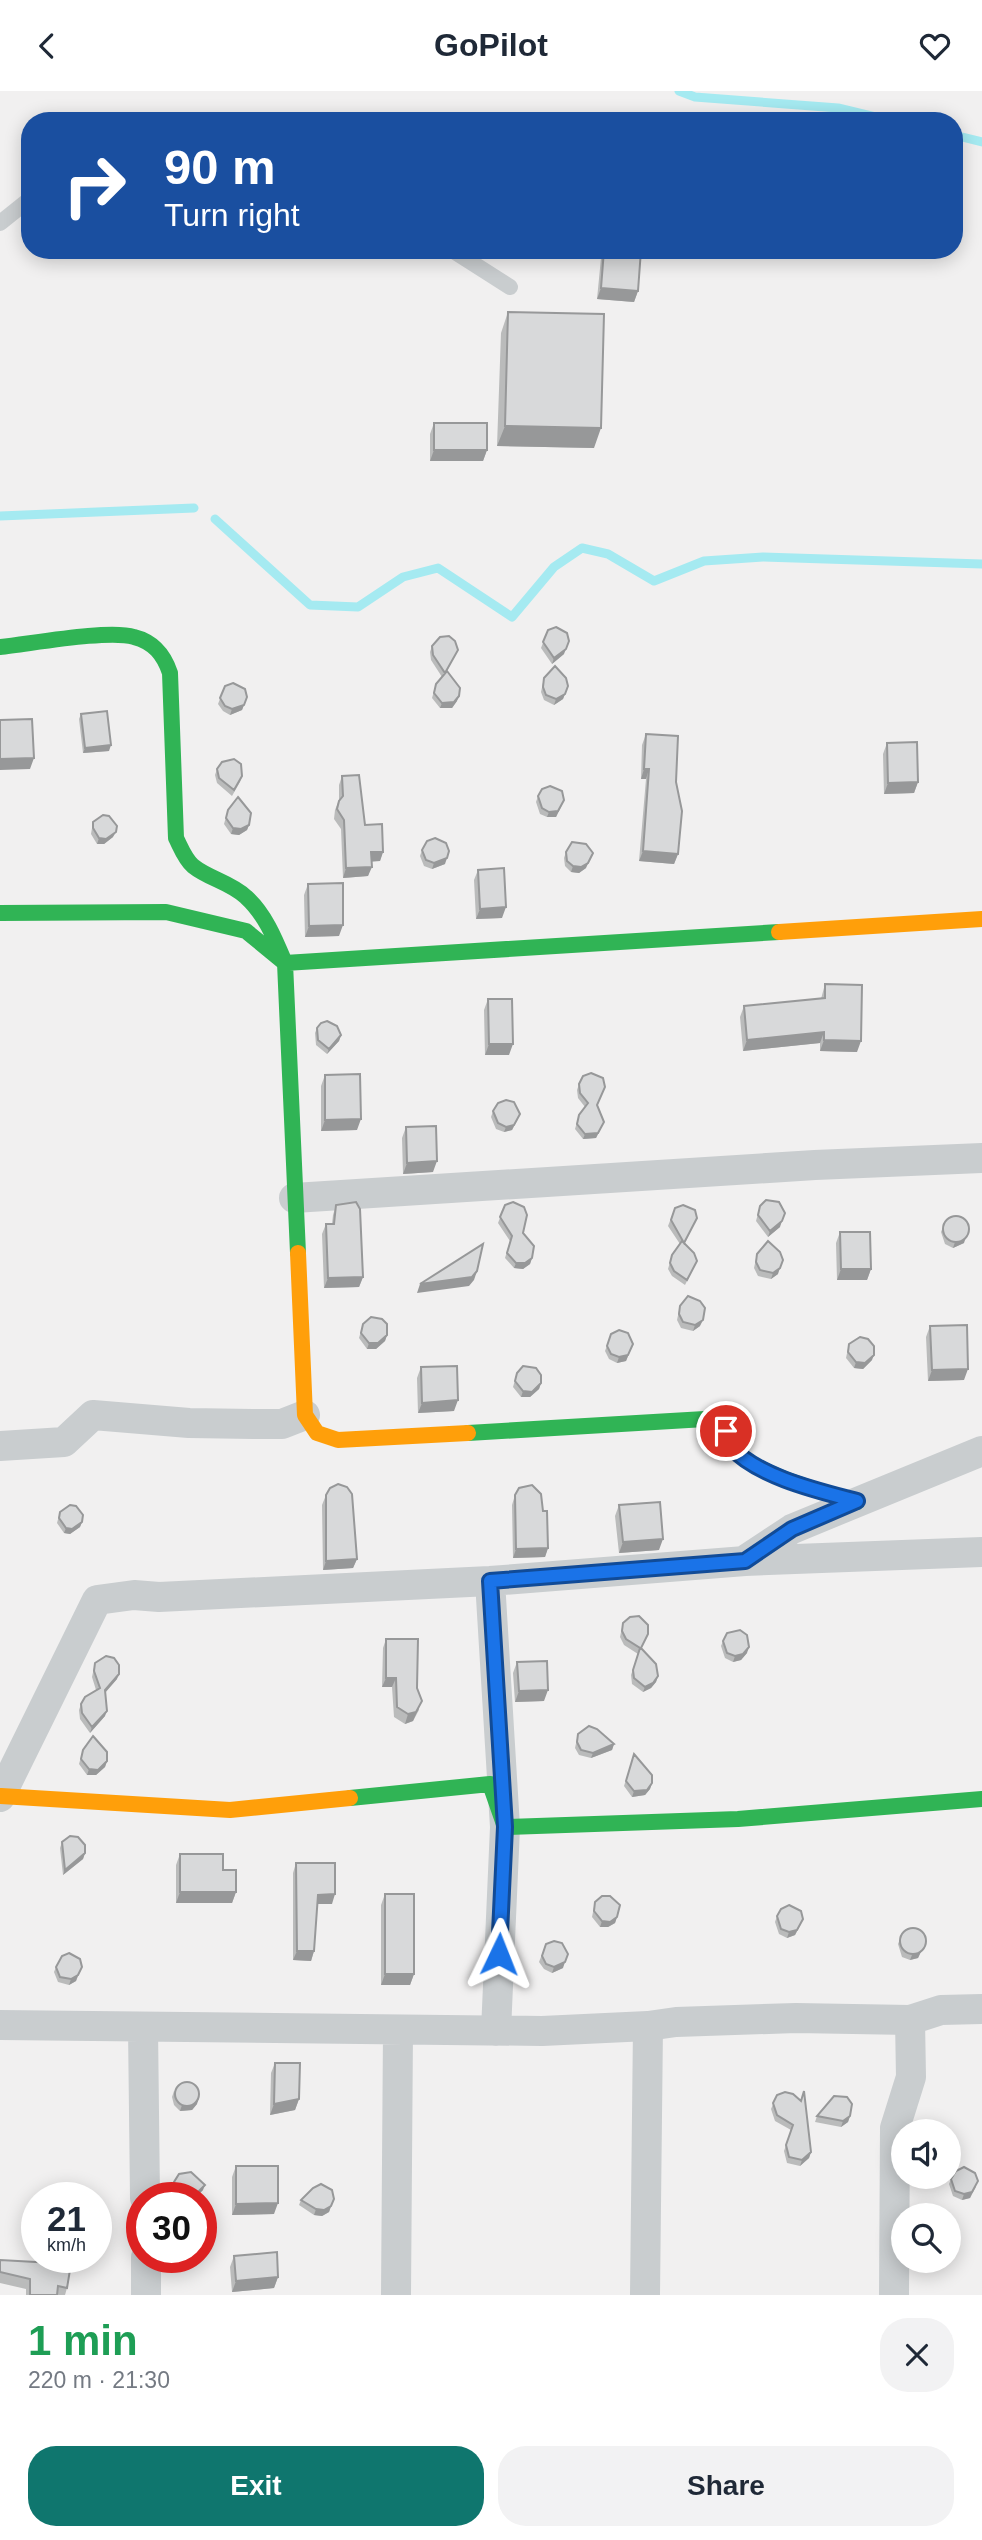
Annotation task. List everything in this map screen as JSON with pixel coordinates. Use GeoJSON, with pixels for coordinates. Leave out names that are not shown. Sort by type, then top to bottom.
{"type":"FeatureCollection","features":[{"type":"Feature","properties":{"kind":"street"},"geometry":{"type":"LineString","coordinates":[[0,647],[109,635],[134,636],[152,645],[164,656],[170,673],[176,838],[183,855],[195,870],[235,887],[255,906],[270,925],[285,963],[305,1415],[317,1433],[338,1440],[722,1418],[729,1445],[756,1467],[818,1491],[857,1501]]}},
{"type":"Feature","properties":{"kind":"street"},"geometry":{"type":"LineString","coordinates":[[0,913],[166,912],[246,931],[285,963],[982,919]]}},
{"type":"Feature","properties":{"kind":"street"},"geometry":{"type":"LineString","coordinates":[[294,1198],[815,1165],[982,1158]]}},
{"type":"Feature","properties":{"kind":"street"},"geometry":{"type":"LineString","coordinates":[[0,1446],[64,1442],[93,1415],[253,1425],[282,1424],[305,1415]]}},
{"type":"Feature","properties":{"kind":"street"},"geometry":{"type":"LineString","coordinates":[[745,1561],[792,1529],[982,1451]]}},
{"type":"Feature","properties":{"kind":"street"},"geometry":{"type":"LineString","coordinates":[[505,1827],[490,1784],[230,1809],[0,1796],[97,1600],[134,1595],[159,1597],[490,1581],[745,1561],[982,1552]]}},
{"type":"Feature","properties":{"kind":"street"},"geometry":{"type":"LineString","coordinates":[[490,1581],[505,1827],[496,2031]]}},
{"type":"Feature","properties":{"kind":"street"},"geometry":{"type":"LineString","coordinates":[[505,1827],[738,1819],[982,1799]]}},
{"type":"Feature","properties":{"kind":"street"},"geometry":{"type":"LineString","coordinates":[[0,2025],[542,2031],[648,2026],[676,2022],[796,2018],[910,2020],[941,2010],[982,2009]]}},
{"type":"Feature","properties":{"kind":"street"},"geometry":{"type":"LineString","coordinates":[[894,2295],[895,2128],[911,2077],[910,2020]]}},
{"type":"Feature","properties":{"kind":"street"},"geometry":{"type":"LineString","coordinates":[[645,2295],[648,2026]]}},
{"type":"Feature","properties":{"kind":"street"},"geometry":{"type":"LineString","coordinates":[[143,2027],[145,2182]]}},
{"type":"Feature","properties":{"kind":"street"},"geometry":{"type":"LineString","coordinates":[[396,2295],[398,2030]]}},
{"type":"Feature","properties":{"kind":"street"},"geometry":{"type":"LineString","coordinates":[[146,2273],[146,2295]]}},
{"type":"Feature","properties":{"kind":"lane"},"geometry":{"type":"LineString","coordinates":[[0,223],[21,206]]}},
{"type":"Feature","properties":{"kind":"lane"},"geometry":{"type":"LineString","coordinates":[[466,259],[510,287]]}},
{"type":"Feature","properties":{"kind":"building"},"geometry":{"type":"Polygon","coordinates":[[[603,259],[640,259],[638,291],[601,288],[603,259]]]}},
{"type":"Feature","properties":{"kind":"building"},"geometry":{"type":"Polygon","coordinates":[[[508,312],[604,314],[601,428],[505,426],[508,312]]]}},
{"type":"Feature","properties":{"kind":"building"},"geometry":{"type":"Polygon","coordinates":[[[434,423],[487,423],[487,450],[434,450],[434,423]]]}},
{"type":"Feature","properties":{"kind":"building"},"geometry":{"type":"Polygon","coordinates":[[[556,627],[567,633],[569,641],[566,649],[554,658],[543,642],[548,630],[556,627]]]}},
{"type":"Feature","properties":{"kind":"building"},"geometry":{"type":"Polygon","coordinates":[[[449,636],[455,641],[458,650],[445,673],[433,655],[432,646],[440,637],[449,636]]]}},
{"type":"Feature","properties":{"kind":"building"},"geometry":{"type":"Polygon","coordinates":[[[555,666],[566,678],[568,686],[565,694],[556,699],[546,695],[543,687],[544,678],[555,666]]]}},
{"type":"Feature","properties":{"kind":"building"},"geometry":{"type":"Polygon","coordinates":[[[447,671],[460,688],[459,696],[454,702],[442,703],[434,693],[436,684],[447,671]]]}},
{"type":"Feature","properties":{"kind":"building"},"geometry":{"type":"Polygon","coordinates":[[[233,683],[245,689],[247,697],[244,705],[232,709],[225,706],[220,698],[225,686],[233,683]]]}},
{"type":"Feature","properties":{"kind":"building"},"geometry":{"type":"Polygon","coordinates":[[[107,711],[111,745],[85,748],[81,714],[107,711]]]}},
{"type":"Feature","properties":{"kind":"building"},"geometry":{"type":"Polygon","coordinates":[[[32,719],[34,758],[0,759],[0,720],[32,719]]]}},
{"type":"Feature","properties":{"kind":"building"},"geometry":{"type":"Polygon","coordinates":[[[646,734],[678,736],[676,782],[682,811],[678,854],[643,851],[649,769],[644,769],[646,734]]]}},
{"type":"Feature","properties":{"kind":"building"},"geometry":{"type":"Polygon","coordinates":[[[917,742],[918,782],[888,783],[887,743],[917,742]]]}},
{"type":"Feature","properties":{"kind":"building"},"geometry":{"type":"Polygon","coordinates":[[[234,759],[241,764],[242,776],[234,790],[219,778],[217,769],[222,762],[234,759]]]}},
{"type":"Feature","properties":{"kind":"building"},"geometry":{"type":"Polygon","coordinates":[[[359,775],[365,825],[382,824],[383,852],[371,852],[372,867],[346,868],[344,820],[337,809],[343,796],[342,776],[359,775]]]}},
{"type":"Feature","properties":{"kind":"building"},"geometry":{"type":"Polygon","coordinates":[[[550,786],[562,791],[564,800],[558,811],[549,812],[542,808],[538,796],[542,789],[550,786]]]}},
{"type":"Feature","properties":{"kind":"building"},"geometry":{"type":"Polygon","coordinates":[[[238,797],[251,813],[249,825],[241,829],[233,828],[226,818],[228,810],[238,797]]]}},
{"type":"Feature","properties":{"kind":"building"},"geometry":{"type":"Polygon","coordinates":[[[103,815],[109,816],[117,826],[116,832],[106,839],[99,838],[93,828],[93,822],[103,815]]]}},
{"type":"Feature","properties":{"kind":"building"},"geometry":{"type":"Polygon","coordinates":[[[435,838],[446,843],[449,851],[447,858],[434,863],[426,860],[422,850],[427,841],[435,838]]]}},
{"type":"Feature","properties":{"kind":"building"},"geometry":{"type":"Polygon","coordinates":[[[572,842],[586,844],[593,853],[588,863],[581,867],[573,866],[567,861],[566,852],[572,842]]]}},
{"type":"Feature","properties":{"kind":"building"},"geometry":{"type":"Polygon","coordinates":[[[504,868],[506,907],[480,909],[478,870],[504,868]]]}},
{"type":"Feature","properties":{"kind":"building"},"geometry":{"type":"Polygon","coordinates":[[[343,883],[343,925],[309,926],[308,884],[343,883]]]}},
{"type":"Feature","properties":{"kind":"building"},"geometry":{"type":"Polygon","coordinates":[[[825,984],[862,985],[861,1041],[824,1040],[824,1032],[747,1040],[744,1006],[825,998],[825,984]]]}},
{"type":"Feature","properties":{"kind":"building"},"geometry":{"type":"Polygon","coordinates":[[[488,999],[512,999],[513,1044],[489,1044],[488,999]]]}},
{"type":"Feature","properties":{"kind":"building"},"geometry":{"type":"Polygon","coordinates":[[[327,1021],[337,1026],[341,1035],[329,1049],[318,1040],[317,1028],[327,1021]]]}},
{"type":"Feature","properties":{"kind":"building"},"geometry":{"type":"Polygon","coordinates":[[[591,1073],[603,1078],[605,1087],[597,1105],[604,1122],[598,1133],[585,1134],[577,1124],[579,1115],[588,1103],[580,1093],[579,1084],[583,1076],[591,1073]]]}},
{"type":"Feature","properties":{"kind":"building"},"geometry":{"type":"Polygon","coordinates":[[[360,1074],[361,1119],[325,1120],[325,1075],[360,1074]]]}},
{"type":"Feature","properties":{"kind":"building"},"geometry":{"type":"Polygon","coordinates":[[[506,1100],[514,1102],[520,1114],[514,1125],[506,1127],[498,1123],[493,1111],[498,1103],[506,1100]]]}},
{"type":"Feature","properties":{"kind":"building"},"geometry":{"type":"Polygon","coordinates":[[[436,1126],[437,1161],[407,1163],[406,1127],[436,1126]]]}},
{"type":"Feature","properties":{"kind":"building"},"geometry":{"type":"Polygon","coordinates":[[[766,1200],[779,1202],[785,1213],[782,1221],[770,1231],[758,1215],[760,1206],[766,1200]]]}},
{"type":"Feature","properties":{"kind":"building"},"geometry":{"type":"Polygon","coordinates":[[[356,1202],[360,1209],[363,1277],[328,1278],[326,1224],[334,1224],[336,1205],[356,1202]]]}},
{"type":"Feature","properties":{"kind":"building"},"geometry":{"type":"Polygon","coordinates":[[[513,1202],[524,1207],[527,1215],[523,1233],[534,1246],[532,1258],[525,1263],[516,1263],[507,1253],[512,1236],[500,1217],[505,1205],[513,1202]]]}},
{"type":"Feature","properties":{"kind":"building"},"geometry":{"type":"Polygon","coordinates":[[[683,1205],[695,1210],[697,1218],[684,1243],[671,1220],[675,1208],[683,1205]]]}},
{"type":"Feature","properties":{"kind":"building"},"geometry":{"type":"Polygon","coordinates":[[[956,1216],[965,1220],[969,1229],[965,1238],[956,1242],[947,1238],[943,1229],[947,1220],[956,1216]]]}},
{"type":"Feature","properties":{"kind":"building"},"geometry":{"type":"Polygon","coordinates":[[[840,1232],[870,1232],[871,1269],[841,1269],[840,1232]]]}},
{"type":"Feature","properties":{"kind":"building"},"geometry":{"type":"Polygon","coordinates":[[[682,1241],[694,1253],[697,1261],[687,1280],[674,1271],[670,1263],[682,1241]]]}},
{"type":"Feature","properties":{"kind":"building"},"geometry":{"type":"Polygon","coordinates":[[[768,1241],[780,1252],[783,1260],[780,1268],[773,1273],[760,1270],[756,1262],[757,1254],[768,1241]]]}},
{"type":"Feature","properties":{"kind":"building"},"geometry":{"type":"Polygon","coordinates":[[[483,1244],[477,1271],[472,1277],[420,1284],[483,1244]]]}},
{"type":"Feature","properties":{"kind":"building"},"geometry":{"type":"Polygon","coordinates":[[[688,1296],[700,1301],[705,1308],[703,1320],[695,1325],[683,1322],[679,1314],[680,1306],[688,1296]]]}},
{"type":"Feature","properties":{"kind":"building"},"geometry":{"type":"Polygon","coordinates":[[[371,1317],[382,1319],[387,1324],[387,1335],[378,1343],[369,1343],[361,1333],[363,1324],[371,1317]]]}},
{"type":"Feature","properties":{"kind":"building"},"geometry":{"type":"Polygon","coordinates":[[[967,1325],[968,1369],[932,1370],[930,1326],[967,1325]]]}},
{"type":"Feature","properties":{"kind":"building"},"geometry":{"type":"Polygon","coordinates":[[[619,1330],[628,1333],[633,1344],[628,1355],[619,1357],[611,1354],[607,1346],[611,1334],[619,1330]]]}},
{"type":"Feature","properties":{"kind":"building"},"geometry":{"type":"Polygon","coordinates":[[[860,1337],[868,1339],[874,1346],[874,1355],[865,1363],[856,1362],[848,1352],[849,1344],[860,1337]]]}},
{"type":"Feature","properties":{"kind":"building"},"geometry":{"type":"Polygon","coordinates":[[[457,1366],[458,1400],[422,1403],[421,1367],[457,1366]]]}},
{"type":"Feature","properties":{"kind":"building"},"geometry":{"type":"Polygon","coordinates":[[[523,1366],[536,1368],[541,1375],[541,1383],[532,1392],[523,1391],[515,1381],[523,1366]]]}},
{"type":"Feature","properties":{"kind":"building"},"geometry":{"type":"Polygon","coordinates":[[[338,1484],[347,1487],[352,1494],[357,1559],[326,1561],[326,1495],[330,1488],[338,1484]]]}},
{"type":"Feature","properties":{"kind":"building"},"geometry":{"type":"Polygon","coordinates":[[[532,1485],[541,1494],[543,1511],[547,1511],[548,1548],[516,1549],[515,1495],[519,1488],[532,1485]]]}},
{"type":"Feature","properties":{"kind":"building"},"geometry":{"type":"Polygon","coordinates":[[[660,1502],[663,1539],[623,1542],[619,1505],[660,1502]]]}},
{"type":"Feature","properties":{"kind":"building"},"geometry":{"type":"Polygon","coordinates":[[[70,1505],[76,1506],[83,1515],[82,1522],[72,1529],[66,1528],[59,1518],[60,1512],[70,1505]]]}},
{"type":"Feature","properties":{"kind":"building"},"geometry":{"type":"Polygon","coordinates":[[[639,1616],[648,1625],[648,1634],[641,1648],[656,1664],[658,1676],[653,1683],[645,1687],[634,1678],[633,1670],[640,1648],[626,1639],[622,1631],[623,1623],[630,1617],[639,1616]]]}},
{"type":"Feature","properties":{"kind":"building"},"geometry":{"type":"Polygon","coordinates":[[[740,1630],[747,1635],[749,1647],[743,1654],[735,1656],[727,1653],[723,1641],[727,1633],[740,1630]]]}},
{"type":"Feature","properties":{"kind":"building"},"geometry":{"type":"Polygon","coordinates":[[[386,1639],[418,1639],[417,1688],[422,1701],[416,1712],[408,1714],[397,1707],[396,1678],[386,1678],[386,1639]]]}},
{"type":"Feature","properties":{"kind":"building"},"geometry":{"type":"Polygon","coordinates":[[[106,1656],[114,1658],[119,1665],[119,1674],[105,1690],[107,1711],[92,1727],[82,1713],[81,1704],[85,1697],[100,1688],[94,1671],[95,1663],[106,1656]]]}},
{"type":"Feature","properties":{"kind":"building"},"geometry":{"type":"Polygon","coordinates":[[[547,1661],[548,1690],[519,1691],[517,1662],[547,1661]]]}},
{"type":"Feature","properties":{"kind":"building"},"geometry":{"type":"Polygon","coordinates":[[[589,1726],[597,1729],[614,1744],[593,1753],[581,1750],[577,1742],[578,1734],[589,1726]]]}},
{"type":"Feature","properties":{"kind":"building"},"geometry":{"type":"Polygon","coordinates":[[[93,1736],[107,1752],[107,1761],[98,1770],[89,1769],[81,1759],[83,1750],[93,1736]]]}},
{"type":"Feature","properties":{"kind":"building"},"geometry":{"type":"Polygon","coordinates":[[[634,1754],[652,1775],[652,1783],[647,1790],[634,1791],[626,1781],[634,1754]]]}},
{"type":"Feature","properties":{"kind":"building"},"geometry":{"type":"Polygon","coordinates":[[[70,1836],[78,1837],[85,1845],[85,1853],[65,1870],[62,1842],[70,1836]]]}},
{"type":"Feature","properties":{"kind":"building"},"geometry":{"type":"Polygon","coordinates":[[[180,1854],[223,1854],[223,1870],[236,1870],[236,1892],[180,1892],[180,1854]]]}},
{"type":"Feature","properties":{"kind":"building"},"geometry":{"type":"Polygon","coordinates":[[[296,1863],[335,1863],[335,1894],[318,1895],[314,1951],[297,1951],[296,1863]]]}},
{"type":"Feature","properties":{"kind":"building"},"geometry":{"type":"Polygon","coordinates":[[[385,1894],[414,1894],[414,1974],[385,1974],[385,1894]]]}},
{"type":"Feature","properties":{"kind":"building"},"geometry":{"type":"Polygon","coordinates":[[[602,1896],[610,1896],[620,1905],[617,1917],[610,1922],[602,1921],[594,1911],[595,1902],[602,1896]]]}},
{"type":"Feature","properties":{"kind":"building"},"geometry":{"type":"Polygon","coordinates":[[[789,1905],[801,1911],[803,1919],[797,1930],[789,1932],[781,1929],[777,1916],[781,1909],[789,1905]]]}},
{"type":"Feature","properties":{"kind":"building"},"geometry":{"type":"Polygon","coordinates":[[[913,1928],[922,1932],[926,1941],[922,1950],[913,1954],[904,1950],[900,1941],[904,1932],[913,1928]]]}},
{"type":"Feature","properties":{"kind":"building"},"geometry":{"type":"Polygon","coordinates":[[[554,1941],[562,1943],[568,1954],[565,1962],[554,1967],[546,1964],[542,1956],[546,1944],[554,1941]]]}},
{"type":"Feature","properties":{"kind":"building"},"geometry":{"type":"Polygon","coordinates":[[[69,1953],[80,1959],[82,1967],[78,1975],[71,1979],[60,1977],[56,1967],[62,1956],[69,1953]]]}},
{"type":"Feature","properties":{"kind":"building"},"geometry":{"type":"Polygon","coordinates":[[[275,2063],[300,2063],[299,2099],[274,2104],[275,2063]]]}},
{"type":"Feature","properties":{"kind":"building"},"geometry":{"type":"Polygon","coordinates":[[[187,2082],[196,2085],[199,2094],[196,2103],[187,2106],[178,2103],[175,2094],[178,2085],[187,2082]]]}},
{"type":"Feature","properties":{"kind":"building"},"geometry":{"type":"Polygon","coordinates":[[[804,2091],[811,2152],[802,2160],[789,2157],[786,2145],[793,2125],[777,2115],[773,2103],[777,2095],[785,2092],[793,2094],[801,2101],[804,2091]]]}},
{"type":"Feature","properties":{"kind":"building"},"geometry":{"type":"Polygon","coordinates":[[[834,2096],[847,2097],[852,2104],[850,2116],[843,2121],[817,2116],[834,2096]]]}},
{"type":"Feature","properties":{"kind":"building"},"geometry":{"type":"Polygon","coordinates":[[[236,2166],[278,2166],[278,2203],[236,2204],[236,2166]]]}},
{"type":"Feature","properties":{"kind":"building"},"geometry":{"type":"Polygon","coordinates":[[[964,2167],[975,2173],[978,2181],[972,2192],[964,2194],[955,2191],[954,2189],[961,2189],[961,2168],[964,2167]]]}},
{"type":"Feature","properties":{"kind":"building"},"geometry":{"type":"Polygon","coordinates":[[[191,2172],[202,2182],[174,2182],[179,2174],[191,2172]]]}},
{"type":"Feature","properties":{"kind":"building"},"geometry":{"type":"Polygon","coordinates":[[[321,2184],[332,2190],[334,2199],[331,2206],[324,2210],[316,2209],[301,2200],[321,2184]]]}},
{"type":"Feature","properties":{"kind":"building"},"geometry":{"type":"Polygon","coordinates":[[[277,2252],[278,2277],[236,2281],[234,2256],[277,2252]]]}},
{"type":"Feature","properties":{"kind":"building"},"geometry":{"type":"Polygon","coordinates":[[[0,2260],[21,2261],[21,2273],[70,2273],[67,2288],[58,2286],[57,2295],[30,2295],[30,2279],[0,2272],[0,2260]]]}},
{"type":"Feature","properties":{"kind":"waterway"},"geometry":{"type":"LineString","coordinates":[[679,91],[695,97],[838,108],[855,112]]}},
{"type":"Feature","properties":{"kind":"waterway"},"geometry":{"type":"LineString","coordinates":[[963,137],[982,142]]}},
{"type":"Feature","properties":{"kind":"waterway"},"geometry":{"type":"LineString","coordinates":[[0,516],[194,508]]}},
{"type":"Feature","properties":{"kind":"waterway"},"geometry":{"type":"LineString","coordinates":[[215,519],[310,605],[358,607],[403,577],[438,568],[512,617],[554,567],[582,548],[608,554],[654,581],[704,561],[763,557],[982,564]]}},
{"type":"Feature","properties":{"kind":"traffic: fast"},"geometry":{"type":"LineString","coordinates":[[0,647],[89,636],[122,635],[147,642],[165,660],[170,673],[176,838],[185,857],[193,866],[233,888],[253,904],[269,927],[285,963],[298,1253]]}},
{"type":"Feature","properties":{"kind":"traffic: fast"},"geometry":{"type":"LineString","coordinates":[[0,913],[166,912],[246,931],[285,963],[779,932]]}},
{"type":"Feature","properties":{"kind":"traffic: fast"},"geometry":{"type":"LineString","coordinates":[[468,1433],[722,1418],[729,1444],[752,1464],[807,1487],[857,1502]]}},
{"type":"Feature","properties":{"kind":"traffic: fast"},"geometry":{"type":"LineString","coordinates":[[350,1798],[490,1784],[505,1827],[738,1819],[982,1799]]}},
{"type":"Feature","properties":{"kind":"traffic: slow"},"geometry":{"type":"LineString","coordinates":[[779,932],[982,919]]}},
{"type":"Feature","properties":{"kind":"traffic: slow"},"geometry":{"type":"LineString","coordinates":[[298,1253],[305,1415],[317,1433],[338,1440],[468,1433]]}},
{"type":"Feature","properties":{"kind":"traffic: slow"},"geometry":{"type":"LineString","coordinates":[[1,1796],[230,1810],[350,1798]]}},
{"type":"Feature","properties":{"kind":"route"},"geometry":{"type":"LineString","coordinates":[[499,1954],[505,1827],[490,1581],[745,1561],[792,1529],[857,1501],[818,1491],[756,1467],[729,1445],[726,1431]]}}]}
